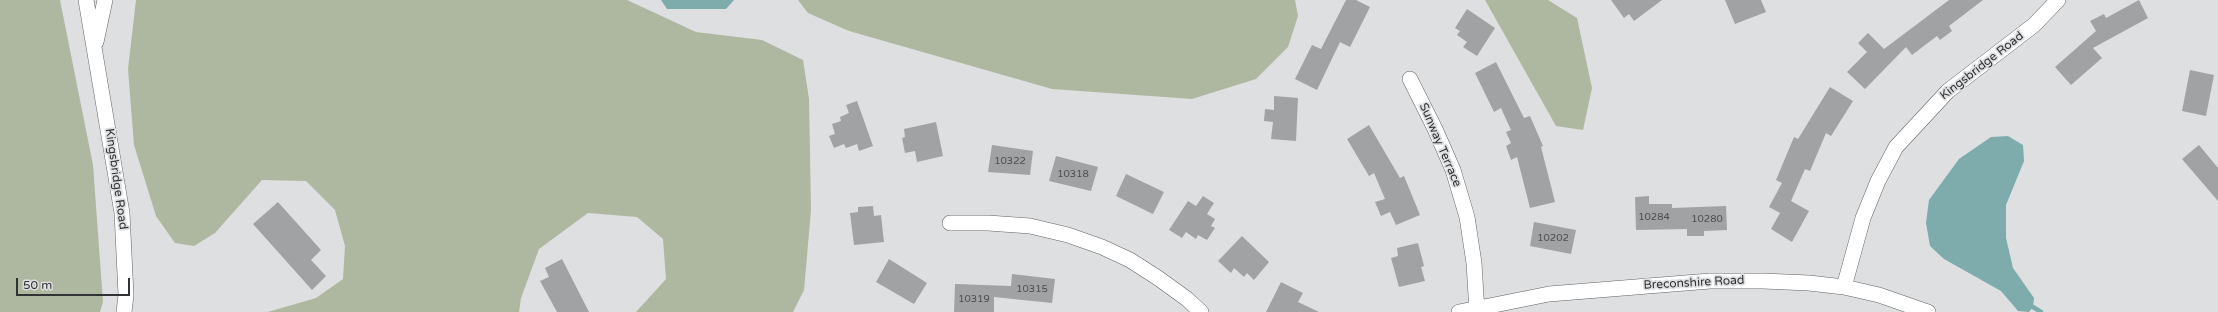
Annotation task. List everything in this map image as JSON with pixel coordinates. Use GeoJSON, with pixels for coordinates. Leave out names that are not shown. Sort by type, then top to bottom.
{"type":"FeatureCollection","features":[{"type":"Feature","properties":{"kind":"street","name":"Kingsbridge Road"},"geometry":{"type":"LineString","coordinates":[[86,0],[122,214],[126,295],[124,312]]}},
{"type":"Feature","properties":{"kind":"street","name":"Kingsbridge Road"},"geometry":{"type":"LineString","coordinates":[[95,47],[106,0]]}},
{"type":"Feature","properties":{"kind":"street","name":"Kingsbridge Road"},"geometry":{"type":"LineString","coordinates":[[1844,287],[1863,218],[1878,181],[1896,147],[1948,91],[2034,25],[2058,0]]}},
{"type":"Feature","properties":{"kind":"street","name":"Sunway Terrace"},"geometry":{"type":"LineString","coordinates":[[1410,79],[1436,129],[1453,170],[1467,217],[1474,263],[1477,310]]}},
{"type":"Feature","properties":{"kind":"street"},"geometry":{"type":"LineString","coordinates":[[950,223],[988,223],[1030,226],[1068,235],[1102,247],[1130,260],[1158,278],[1187,299],[1201,312]]}},
{"type":"Feature","properties":{"kind":"street","name":"Breconshire Road"},"geometry":{"type":"LineString","coordinates":[[1459,312],[1477,310],[1548,294],[1710,281],[1809,282],[1844,287],[1879,295],[1928,312]]}},
{"type":"Feature","properties":{"kind":"green space"},"geometry":{"type":"Polygon","coordinates":[[[0,0],[60,0],[93,165],[103,302],[100,312],[0,312],[0,0]]]}},
{"type":"Feature","properties":{"kind":"green space"},"geometry":{"type":"Polygon","coordinates":[[[136,0],[627,0],[696,32],[762,40],[803,60],[809,99],[811,210],[804,290],[793,312],[636,312],[666,279],[663,239],[637,217],[588,213],[539,249],[521,298],[519,312],[268,312],[316,298],[343,279],[345,246],[335,210],[306,181],[262,180],[215,233],[194,246],[175,243],[156,216],[134,145],[128,69],[136,0]]]}},
{"type":"Feature","properties":{"kind":"green space"},"geometry":{"type":"Polygon","coordinates":[[[798,0],[1295,0],[1298,16],[1288,47],[1256,79],[1192,99],[1052,89],[849,31],[808,13],[798,0]]]}},
{"type":"Feature","properties":{"kind":"green space"},"geometry":{"type":"Polygon","coordinates":[[[1485,0],[1548,0],[1577,18],[1592,88],[1583,130],[1556,126],[1485,0]]]}},
{"type":"Feature","properties":{"kind":"water"},"geometry":{"type":"Polygon","coordinates":[[[661,0],[734,0],[726,9],[667,9],[661,0]]]}},
{"type":"Feature","properties":{"kind":"water"},"geometry":{"type":"Polygon","coordinates":[[[2008,136],[2023,145],[2024,161],[2006,205],[2006,238],[2013,268],[2034,298],[2033,307],[2029,312],[2018,311],[2001,291],[1944,259],[1930,246],[1926,223],[1929,200],[1959,159],[1991,137],[2008,136]]]}},
{"type":"Feature","properties":{"kind":"building"},"geometry":{"type":"Polygon","coordinates":[[[1346,0],[1356,0],[1370,7],[1350,47],[1340,42],[1317,90],[1295,79],[1312,45],[1321,49],[1346,0]]]}},
{"type":"Feature","properties":{"kind":"building"},"geometry":{"type":"Polygon","coordinates":[[[1611,0],[1662,0],[1634,21],[1629,14],[1624,18],[1611,0]]]}},
{"type":"Feature","properties":{"kind":"building"},"geometry":{"type":"Polygon","coordinates":[[[1725,0],[1761,0],[1766,12],[1735,24],[1725,0]]]}},
{"type":"Feature","properties":{"kind":"building"},"geometry":{"type":"Polygon","coordinates":[[[1949,0],[1983,0],[1949,26],[1952,31],[1940,40],[1937,36],[1912,55],[1906,47],[1865,89],[1847,72],[1867,52],[1858,43],[1868,33],[1884,49],[1949,0]]]}},
{"type":"Feature","properties":{"kind":"building"},"geometry":{"type":"Polygon","coordinates":[[[2139,0],[2148,18],[2093,48],[2102,58],[2071,85],[2055,67],[2096,31],[2090,21],[2104,14],[2106,18],[2139,0]]]}},
{"type":"Feature","properties":{"kind":"building"},"geometry":{"type":"Polygon","coordinates":[[[1467,9],[1495,28],[1477,56],[1463,47],[1467,42],[1457,35],[1460,31],[1455,28],[1467,9]]]}},
{"type":"Feature","properties":{"kind":"building"},"geometry":{"type":"Polygon","coordinates":[[[1496,62],[1524,118],[1530,116],[1543,146],[1541,147],[1555,202],[1530,208],[1517,157],[1511,160],[1506,146],[1511,143],[1506,132],[1511,130],[1501,108],[1494,112],[1475,73],[1496,62]]]}},
{"type":"Feature","properties":{"kind":"building"},"geometry":{"type":"Polygon","coordinates":[[[2190,70],[2214,75],[2206,116],[2182,111],[2190,70]]]}},
{"type":"Feature","properties":{"kind":"building"},"geometry":{"type":"Polygon","coordinates":[[[1830,87],[1853,101],[1831,136],[1826,133],[1810,171],[1805,169],[1791,201],[1809,211],[1792,242],[1771,229],[1780,213],[1769,207],[1782,183],[1776,180],[1794,137],[1798,139],[1830,87]]]}},
{"type":"Feature","properties":{"kind":"building"},"geometry":{"type":"Polygon","coordinates":[[[1274,96],[1298,98],[1296,141],[1271,139],[1273,122],[1264,121],[1265,109],[1274,110],[1274,96]]]}},
{"type":"Feature","properties":{"kind":"building"},"geometry":{"type":"Polygon","coordinates":[[[857,101],[873,146],[859,151],[857,144],[846,148],[844,144],[834,148],[829,136],[835,134],[832,124],[841,121],[840,117],[849,113],[846,105],[857,101]]]}},
{"type":"Feature","properties":{"kind":"building"},"geometry":{"type":"Polygon","coordinates":[[[936,122],[943,156],[917,162],[915,151],[905,153],[902,138],[905,137],[904,129],[936,122]]]}},
{"type":"Feature","properties":{"kind":"building"},"geometry":{"type":"Polygon","coordinates":[[[1369,125],[1400,178],[1404,176],[1420,215],[1396,225],[1390,212],[1381,216],[1375,202],[1385,199],[1374,173],[1369,176],[1347,139],[1369,125]]]}},
{"type":"Feature","properties":{"kind":"building"},"geometry":{"type":"Polygon","coordinates":[[[992,145],[1033,151],[1030,175],[988,172],[992,145]]]}},
{"type":"Feature","properties":{"kind":"building"},"geometry":{"type":"Polygon","coordinates":[[[2199,145],[2218,168],[2218,201],[2182,159],[2199,145]]]}},
{"type":"Feature","properties":{"kind":"building"},"geometry":{"type":"Polygon","coordinates":[[[1056,156],[1098,167],[1091,191],[1049,181],[1056,156]]]}},
{"type":"Feature","properties":{"kind":"building"},"geometry":{"type":"Polygon","coordinates":[[[1126,174],[1164,192],[1153,214],[1116,196],[1126,174]]]}},
{"type":"Feature","properties":{"kind":"building"},"geometry":{"type":"Polygon","coordinates":[[[1203,196],[1214,203],[1207,214],[1215,219],[1211,226],[1215,228],[1207,240],[1198,235],[1196,239],[1186,232],[1182,238],[1169,230],[1188,201],[1196,206],[1203,196]]]}},
{"type":"Feature","properties":{"kind":"building"},"geometry":{"type":"Polygon","coordinates":[[[1649,196],[1649,204],[1672,204],[1672,208],[1726,206],[1727,230],[1704,231],[1704,236],[1687,236],[1687,229],[1636,230],[1635,197],[1649,196]]]}},
{"type":"Feature","properties":{"kind":"building"},"geometry":{"type":"Polygon","coordinates":[[[278,202],[321,250],[311,260],[326,276],[312,290],[253,224],[278,202]]]}},
{"type":"Feature","properties":{"kind":"building"},"geometry":{"type":"Polygon","coordinates":[[[873,206],[874,216],[881,215],[884,242],[854,245],[850,213],[858,212],[858,207],[873,206]]]}},
{"type":"Feature","properties":{"kind":"building"},"geometry":{"type":"Polygon","coordinates":[[[1534,222],[1576,230],[1571,254],[1530,246],[1534,222]]]}},
{"type":"Feature","properties":{"kind":"building"},"geometry":{"type":"Polygon","coordinates":[[[1242,236],[1269,262],[1254,280],[1247,273],[1244,277],[1234,268],[1231,273],[1218,261],[1242,236]]]}},
{"type":"Feature","properties":{"kind":"building"},"geometry":{"type":"Polygon","coordinates":[[[1418,243],[1424,266],[1421,267],[1425,281],[1399,287],[1391,258],[1398,256],[1397,248],[1418,243]]]}},
{"type":"Feature","properties":{"kind":"building"},"geometry":{"type":"Polygon","coordinates":[[[562,259],[589,312],[557,312],[540,281],[549,277],[545,268],[562,259]]]}},
{"type":"Feature","properties":{"kind":"building"},"geometry":{"type":"Polygon","coordinates":[[[889,259],[927,283],[914,304],[876,282],[889,259]]]}},
{"type":"Feature","properties":{"kind":"building"},"geometry":{"type":"Polygon","coordinates":[[[1012,274],[1055,279],[1052,303],[994,297],[994,312],[954,312],[955,284],[1011,286],[1012,274]]]}},
{"type":"Feature","properties":{"kind":"building"},"geometry":{"type":"Polygon","coordinates":[[[1281,282],[1303,293],[1298,302],[1319,312],[1266,312],[1281,282]]]}},
{"type":"Feature","properties":{"kind":"waterway"},"geometry":{"type":"LineString","coordinates":[[2033,307],[2041,312]]}}]}
